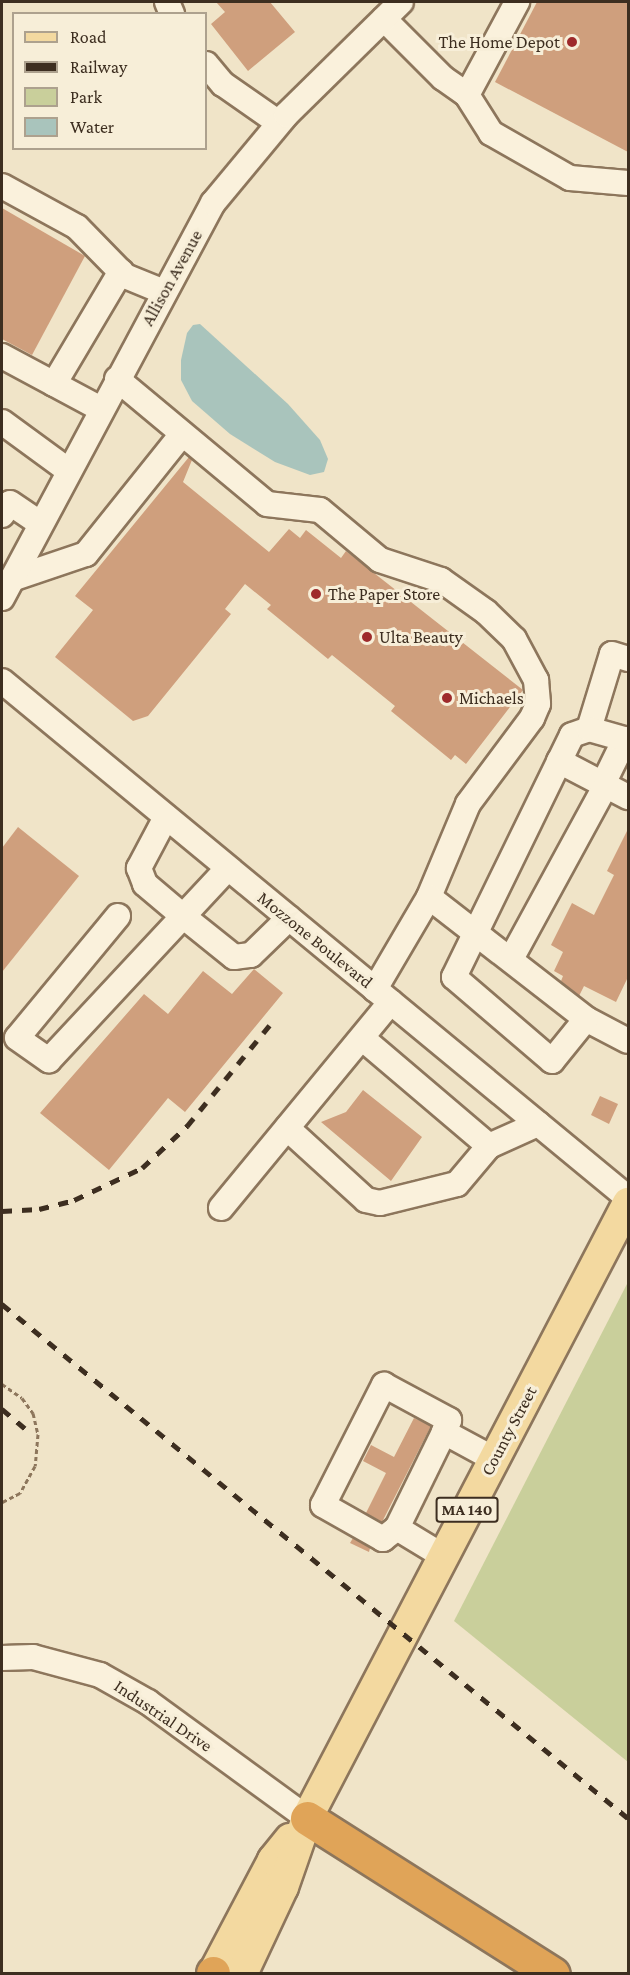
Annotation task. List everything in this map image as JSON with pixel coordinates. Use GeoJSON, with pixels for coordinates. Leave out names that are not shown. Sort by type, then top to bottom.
{"type":"FeatureCollection","features":[{"type":"Feature","properties":{"kind":"highway"},"geometry":{"type":"LineString","coordinates":[[307,1818],[553,1974]]}},
{"type":"Feature","properties":{"kind":"main road","name":"County Street"},"geometry":{"type":"LineString","coordinates":[[307,1818],[628,1201]]}},
{"type":"Feature","properties":{"kind":"main road","name":"MA 140"},"geometry":{"type":"LineString","coordinates":[[213,1974],[273,1860],[307,1818]]}},
{"type":"Feature","properties":{"kind":"main road","name":"MA 140"},"geometry":{"type":"LineString","coordinates":[[242,1974],[283,1887],[307,1818]]}},
{"type":"Feature","properties":{"kind":"street","name":"Allison Avenue"},"geometry":{"type":"LineString","coordinates":[[7,588],[213,203],[279,123],[401,2]]}},
{"type":"Feature","properties":{"kind":"street"},"geometry":{"type":"LineString","coordinates":[[467,95],[517,2]]}},
{"type":"Feature","properties":{"kind":"street"},"geometry":{"type":"LineString","coordinates":[[384,19],[443,78],[467,95],[491,133],[570,178],[628,183]]}},
{"type":"Feature","properties":{"kind":"street"},"geometry":{"type":"LineString","coordinates":[[207,65],[223,84],[279,123]]}},
{"type":"Feature","properties":{"kind":"street"},"geometry":{"type":"LineString","coordinates":[[2,186],[77,227],[120,271],[164,292]]}},
{"type":"Feature","properties":{"kind":"street"},"geometry":{"type":"LineString","coordinates":[[54,384],[120,271]]}},
{"type":"Feature","properties":{"kind":"street"},"geometry":{"type":"LineString","coordinates":[[2,356],[101,410]]}},
{"type":"Feature","properties":{"kind":"street"},"geometry":{"type":"LineString","coordinates":[[117,380],[267,504],[320,510],[380,560],[441,580],[486,612],[514,639],[527,659],[539,690],[532,718],[468,804],[429,897],[362,1038],[221,1208]]}},
{"type":"Feature","properties":{"kind":"street"},"geometry":{"type":"LineString","coordinates":[[2,422],[69,471]]}},
{"type":"Feature","properties":{"kind":"street"},"geometry":{"type":"LineString","coordinates":[[7,588],[86,554],[182,434]]}},
{"type":"Feature","properties":{"kind":"street"},"geometry":{"type":"LineString","coordinates":[[2,514],[10,503],[41,524]]}},
{"type":"Feature","properties":{"kind":"street"},"geometry":{"type":"LineString","coordinates":[[589,729],[612,654],[628,659]]}},
{"type":"Feature","properties":{"kind":"street","name":"Mozzone Boulevard"},"geometry":{"type":"LineString","coordinates":[[2,681],[628,1201]]}},
{"type":"Feature","properties":{"kind":"street"},"geometry":{"type":"LineString","coordinates":[[511,959],[627,739],[589,729],[572,735],[454,977],[552,1061],[586,1019]]}},
{"type":"Feature","properties":{"kind":"street"},"geometry":{"type":"LineString","coordinates":[[560,761],[628,797]]}},
{"type":"Feature","properties":{"kind":"street"},"geometry":{"type":"LineString","coordinates":[[166,817],[139,868],[145,884],[184,917],[234,957],[251,955],[289,918]]}},
{"type":"Feature","properties":{"kind":"street"},"geometry":{"type":"LineString","coordinates":[[118,916],[17,1038],[49,1060],[228,868]]}},
{"type":"Feature","properties":{"kind":"street"},"geometry":{"type":"LineString","coordinates":[[429,897],[586,1019],[628,1041]]}},
{"type":"Feature","properties":{"kind":"street"},"geometry":{"type":"LineString","coordinates":[[362,1038],[489,1146]]}},
{"type":"Feature","properties":{"kind":"street"},"geometry":{"type":"LineString","coordinates":[[287,1128],[366,1200],[380,1203],[457,1184],[489,1146],[538,1124]]}},
{"type":"Feature","properties":{"kind":"street"},"geometry":{"type":"LineString","coordinates":[[384,1385],[449,1420],[396,1528],[383,1539],[323,1505],[384,1385]]}},
{"type":"Feature","properties":{"kind":"street"},"geometry":{"type":"LineString","coordinates":[[444,1432],[494,1459]]}},
{"type":"Feature","properties":{"kind":"street"},"geometry":{"type":"LineString","coordinates":[[396,1528],[443,1556]]}},
{"type":"Feature","properties":{"kind":"street","name":"Industrial Drive"},"geometry":{"type":"LineString","coordinates":[[2,1658],[33,1657],[100,1675],[148,1702],[307,1818]]}},
{"type":"Feature","properties":{"kind":"path"},"geometry":{"type":"LineString","coordinates":[[2,1384],[22,1398],[33,1413],[38,1434],[35,1466],[20,1492],[2,1502]]}},
{"type":"Feature","properties":{"kind":"green space"},"geometry":{"type":"Polygon","coordinates":[[[628,1282],[628,1762],[454,1621],[628,1282]]]}},
{"type":"Feature","properties":{"kind":"water"},"geometry":{"type":"Polygon","coordinates":[[[200,324],[288,404],[320,440],[328,459],[324,472],[310,475],[275,462],[230,434],[192,401],[181,380],[181,360],[187,333],[193,325],[200,324]]]}},
{"type":"Feature","properties":{"kind":"building"},"geometry":{"type":"Polygon","coordinates":[[[216,2],[270,2],[295,32],[248,71],[211,24],[225,12],[216,2]]]}},
{"type":"Feature","properties":{"kind":"building","name":"The Home Depot"},"geometry":{"type":"Polygon","coordinates":[[[537,2],[628,2],[628,152],[495,82],[537,2]]]}},
{"type":"Feature","properties":{"kind":"building"},"geometry":{"type":"Polygon","coordinates":[[[2,208],[85,256],[32,355],[2,339],[2,208]]]}},
{"type":"Feature","properties":{"kind":"building"},"geometry":{"type":"Polygon","coordinates":[[[189,457],[192,460],[183,482],[269,552],[289,529],[300,538],[306,530],[341,558],[346,551],[523,690],[466,764],[455,755],[451,760],[391,711],[395,706],[332,655],[328,659],[267,609],[271,605],[245,584],[225,609],[231,614],[148,716],[133,721],[55,657],[93,610],[75,596],[189,457]]]}},
{"type":"Feature","properties":{"kind":"building"},"geometry":{"type":"Polygon","coordinates":[[[18,827],[79,876],[2,972],[2,848],[18,827]]]}},
{"type":"Feature","properties":{"kind":"building"},"geometry":{"type":"Polygon","coordinates":[[[628,829],[628,977],[616,1002],[584,986],[579,996],[561,981],[563,976],[554,971],[563,952],[551,945],[572,903],[594,915],[614,875],[607,871],[628,829]]]}},
{"type":"Feature","properties":{"kind":"building"},"geometry":{"type":"Polygon","coordinates":[[[254,969],[283,993],[185,1112],[168,1098],[109,1170],[40,1113],[144,994],[168,1014],[203,971],[232,994],[254,969]]]}},
{"type":"Feature","properties":{"kind":"building"},"geometry":{"type":"Polygon","coordinates":[[[363,1090],[422,1137],[391,1181],[321,1122],[346,1112],[363,1090]]]}},
{"type":"Feature","properties":{"kind":"building"},"geometry":{"type":"Polygon","coordinates":[[[600,1096],[618,1104],[609,1124],[591,1115],[600,1096]]]}},
{"type":"Feature","properties":{"kind":"building"},"geometry":{"type":"Polygon","coordinates":[[[414,1418],[431,1426],[382,1522],[366,1513],[386,1473],[363,1461],[371,1445],[394,1457],[414,1418]]]}},
{"type":"Feature","properties":{"kind":"building"},"geometry":{"type":"Polygon","coordinates":[[[353,1538],[370,1548],[369,1552],[350,1543],[353,1538]]]}},
{"type":"Feature","properties":{"kind":"railway"},"geometry":{"type":"LineString","coordinates":[[2,1211],[39,1209],[74,1200],[142,1168],[187,1126],[273,1021]]}},
{"type":"Feature","properties":{"kind":"railway"},"geometry":{"type":"LineString","coordinates":[[2,1304],[628,1818]]}},
{"type":"Feature","properties":{"kind":"railway"},"geometry":{"type":"LineString","coordinates":[[2,1409],[25,1428]]}},
{"type":"Feature","properties":{"kind":"place","name":"The Home Depot"},"geometry":{"type":"Point","coordinates":[572,42]}},
{"type":"Feature","properties":{"kind":"place","name":"The Paper Store"},"geometry":{"type":"Point","coordinates":[316,594]}},
{"type":"Feature","properties":{"kind":"place","name":"Ulta Beauty"},"geometry":{"type":"Point","coordinates":[367,637]}},
{"type":"Feature","properties":{"kind":"place","name":"Michaels"},"geometry":{"type":"Point","coordinates":[447,698]}}]}
